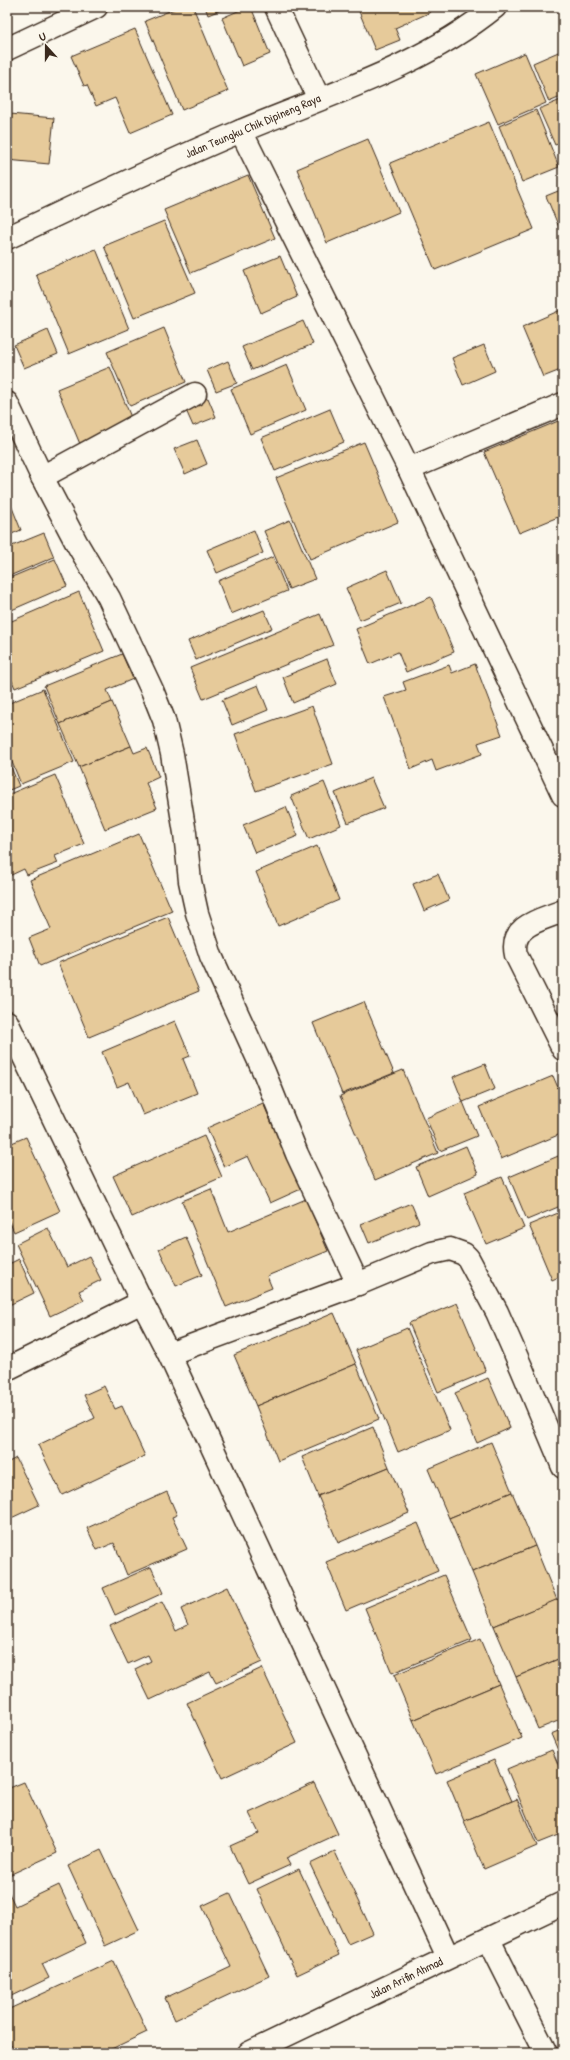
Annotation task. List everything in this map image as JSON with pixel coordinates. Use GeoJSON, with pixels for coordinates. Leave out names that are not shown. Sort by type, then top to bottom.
{"type":"FeatureCollection","features":[{"type":"Feature","properties":{"kind":"street"},"geometry":{"type":"LineString","coordinates":[[7,49],[96,7]]}},
{"type":"Feature","properties":{"kind":"street"},"geometry":{"type":"LineString","coordinates":[[276,7],[320,98]]}},
{"type":"Feature","properties":{"kind":"street","name":"Jalan Teungku Chik Dipineng Raya"},"geometry":{"type":"LineString","coordinates":[[7,238],[168,162],[393,68],[442,45],[470,27],[495,7]]}},
{"type":"Feature","properties":{"kind":"street"},"geometry":{"type":"LineString","coordinates":[[241,131],[409,469],[563,795]]}},
{"type":"Feature","properties":{"kind":"street"},"geometry":{"type":"LineString","coordinates":[[42,477],[195,394]]}},
{"type":"Feature","properties":{"kind":"street"},"geometry":{"type":"LineString","coordinates":[[7,403],[42,477],[76,542],[109,598],[164,720],[172,754],[191,888],[197,913],[211,956],[264,1072],[297,1154],[358,1284]]}},
{"type":"Feature","properties":{"kind":"street"},"geometry":{"type":"LineString","coordinates":[[409,469],[563,404]]}},
{"type":"Feature","properties":{"kind":"street"},"geometry":{"type":"LineString","coordinates":[[563,911],[525,927],[517,934],[514,947],[516,955],[563,1049]]}},
{"type":"Feature","properties":{"kind":"street"},"geometry":{"type":"LineString","coordinates":[[7,1022],[142,1302],[169,1354],[448,1957]]}},
{"type":"Feature","properties":{"kind":"street"},"geometry":{"type":"LineString","coordinates":[[169,1354],[358,1284],[432,1253],[450,1249],[464,1254],[500,1319],[563,1467]]}},
{"type":"Feature","properties":{"kind":"street"},"geometry":{"type":"LineString","coordinates":[[7,1369],[142,1302]]}},
{"type":"Feature","properties":{"kind":"street","name":"Jalan Arifin Ahmad"},"geometry":{"type":"LineString","coordinates":[[249,2053],[448,1957],[489,1940],[563,1903]]}},
{"type":"Feature","properties":{"kind":"street"},"geometry":{"type":"LineString","coordinates":[[489,1940],[546,2053]]}},
{"type":"Feature","properties":{"kind":"building"},"geometry":{"type":"Polygon","coordinates":[[[179,7],[193,7],[228,91],[182,110],[145,21],[179,7]]]}},
{"type":"Feature","properties":{"kind":"building"},"geometry":{"type":"Polygon","coordinates":[[[205,7],[228,7],[208,15],[205,7]]]}},
{"type":"Feature","properties":{"kind":"building"},"geometry":{"type":"Polygon","coordinates":[[[247,7],[251,7],[270,54],[242,66],[222,18],[247,7]]]}},
{"type":"Feature","properties":{"kind":"building"},"geometry":{"type":"Polygon","coordinates":[[[363,7],[429,7],[431,12],[395,28],[400,40],[375,50],[358,9],[363,7]]]}},
{"type":"Feature","properties":{"kind":"building"},"geometry":{"type":"Polygon","coordinates":[[[135,29],[172,115],[130,133],[115,98],[96,106],[87,85],[84,86],[71,56],[135,29]]]}},
{"type":"Feature","properties":{"kind":"building"},"geometry":{"type":"Polygon","coordinates":[[[563,50],[563,96],[549,102],[533,63],[563,50]]]}},
{"type":"Feature","properties":{"kind":"building"},"geometry":{"type":"Polygon","coordinates":[[[525,53],[546,103],[498,124],[476,74],[525,53]]]}},
{"type":"Feature","properties":{"kind":"building"},"geometry":{"type":"Polygon","coordinates":[[[563,99],[563,142],[555,145],[539,109],[563,99]]]}},
{"type":"Feature","properties":{"kind":"building"},"geometry":{"type":"Polygon","coordinates":[[[536,110],[559,167],[522,182],[499,126],[536,110]]]}},
{"type":"Feature","properties":{"kind":"building"},"geometry":{"type":"Polygon","coordinates":[[[10,114],[54,118],[49,164],[7,160],[10,114]]]}},
{"type":"Feature","properties":{"kind":"building"},"geometry":{"type":"Polygon","coordinates":[[[489,122],[534,229],[435,270],[390,163],[489,122]]]}},
{"type":"Feature","properties":{"kind":"building"},"geometry":{"type":"Polygon","coordinates":[[[368,139],[399,212],[327,243],[297,169],[368,139]]]}},
{"type":"Feature","properties":{"kind":"building"},"geometry":{"type":"Polygon","coordinates":[[[248,175],[275,238],[191,273],[164,210],[248,175]]]}},
{"type":"Feature","properties":{"kind":"building"},"geometry":{"type":"Polygon","coordinates":[[[563,189],[563,237],[546,196],[563,189]]]}},
{"type":"Feature","properties":{"kind":"building"},"geometry":{"type":"Polygon","coordinates":[[[164,221],[195,293],[134,318],[104,246],[164,221]]]}},
{"type":"Feature","properties":{"kind":"building"},"geometry":{"type":"Polygon","coordinates":[[[96,249],[129,329],[69,354],[36,274],[96,249]]]}},
{"type":"Feature","properties":{"kind":"building"},"geometry":{"type":"Polygon","coordinates":[[[280,256],[297,297],[261,313],[244,271],[280,256]]]}},
{"type":"Feature","properties":{"kind":"building"},"geometry":{"type":"Polygon","coordinates":[[[563,309],[563,369],[543,377],[522,327],[563,309]]]}},
{"type":"Feature","properties":{"kind":"building"},"geometry":{"type":"Polygon","coordinates":[[[303,321],[313,344],[252,370],[242,347],[303,321]]]}},
{"type":"Feature","properties":{"kind":"building"},"geometry":{"type":"Polygon","coordinates":[[[164,328],[186,382],[130,406],[107,352],[164,328]]]}},
{"type":"Feature","properties":{"kind":"building"},"geometry":{"type":"Polygon","coordinates":[[[48,330],[58,354],[24,368],[14,345],[48,330]]]}},
{"type":"Feature","properties":{"kind":"building"},"geometry":{"type":"Polygon","coordinates":[[[484,345],[495,371],[463,385],[452,358],[484,345]]]}},
{"type":"Feature","properties":{"kind":"building"},"geometry":{"type":"Polygon","coordinates":[[[228,361],[237,383],[216,391],[207,370],[228,361]]]}},
{"type":"Feature","properties":{"kind":"building"},"geometry":{"type":"Polygon","coordinates":[[[287,365],[306,410],[250,434],[231,389],[287,365]]]}},
{"type":"Feature","properties":{"kind":"building"},"geometry":{"type":"Polygon","coordinates":[[[110,367],[133,422],[80,444],[57,389],[110,367]]]}},
{"type":"Feature","properties":{"kind":"building"},"geometry":{"type":"Polygon","coordinates":[[[208,398],[216,417],[193,426],[185,408],[208,398]]]}},
{"type":"Feature","properties":{"kind":"building"},"geometry":{"type":"Polygon","coordinates":[[[330,409],[344,442],[275,471],[261,438],[330,409]]]}},
{"type":"Feature","properties":{"kind":"building"},"geometry":{"type":"Polygon","coordinates":[[[563,419],[563,515],[519,533],[484,452],[563,419]]]}},
{"type":"Feature","properties":{"kind":"building"},"geometry":{"type":"Polygon","coordinates":[[[197,440],[207,464],[185,474],[174,449],[197,440]]]}},
{"type":"Feature","properties":{"kind":"building"},"geometry":{"type":"Polygon","coordinates":[[[364,442],[398,522],[310,559],[276,478],[364,442]]]}},
{"type":"Feature","properties":{"kind":"building"},"geometry":{"type":"Polygon","coordinates":[[[7,495],[21,530],[7,536],[7,495]]]}},
{"type":"Feature","properties":{"kind":"building"},"geometry":{"type":"Polygon","coordinates":[[[290,520],[315,579],[289,589],[264,531],[290,520]]]}},
{"type":"Feature","properties":{"kind":"building"},"geometry":{"type":"Polygon","coordinates":[[[254,530],[263,553],[217,573],[207,550],[254,530]]]}},
{"type":"Feature","properties":{"kind":"building"},"geometry":{"type":"Polygon","coordinates":[[[44,533],[54,557],[7,577],[7,548],[44,533]]]}},
{"type":"Feature","properties":{"kind":"building"},"geometry":{"type":"Polygon","coordinates":[[[273,557],[287,591],[231,614],[218,581],[273,557]]]}},
{"type":"Feature","properties":{"kind":"building"},"geometry":{"type":"Polygon","coordinates":[[[55,559],[67,586],[7,612],[7,579],[55,559]]]}},
{"type":"Feature","properties":{"kind":"building"},"geometry":{"type":"Polygon","coordinates":[[[387,570],[401,603],[360,620],[346,588],[387,570]]]}},
{"type":"Feature","properties":{"kind":"building"},"geometry":{"type":"Polygon","coordinates":[[[79,592],[104,651],[15,688],[7,669],[7,623],[79,592]]]}},
{"type":"Feature","properties":{"kind":"building"},"geometry":{"type":"Polygon","coordinates":[[[431,597],[454,652],[406,672],[398,652],[370,664],[356,629],[431,597]]]}},
{"type":"Feature","properties":{"kind":"building"},"geometry":{"type":"Polygon","coordinates":[[[264,610],[272,628],[196,660],[188,641],[264,610]]]}},
{"type":"Feature","properties":{"kind":"building"},"geometry":{"type":"Polygon","coordinates":[[[320,614],[333,645],[203,699],[190,668],[320,614]]]}},
{"type":"Feature","properties":{"kind":"building"},"geometry":{"type":"Polygon","coordinates":[[[122,654],[133,679],[107,690],[112,702],[60,724],[44,686],[122,654]]]}},
{"type":"Feature","properties":{"kind":"building"},"geometry":{"type":"Polygon","coordinates":[[[327,659],[337,684],[293,703],[283,677],[327,659]]]}},
{"type":"Feature","properties":{"kind":"building"},"geometry":{"type":"Polygon","coordinates":[[[475,664],[502,735],[478,743],[482,754],[436,771],[432,760],[411,769],[384,697],[406,690],[403,682],[449,665],[452,673],[475,664]]]}},
{"type":"Feature","properties":{"kind":"building"},"geometry":{"type":"Polygon","coordinates":[[[258,685],[268,710],[232,725],[222,700],[258,685]]]}},
{"type":"Feature","properties":{"kind":"building"},"geometry":{"type":"Polygon","coordinates":[[[43,689],[74,762],[21,784],[7,750],[7,704],[43,689]]]}},
{"type":"Feature","properties":{"kind":"building"},"geometry":{"type":"Polygon","coordinates":[[[112,702],[131,746],[79,767],[60,724],[112,702]]]}},
{"type":"Feature","properties":{"kind":"building"},"geometry":{"type":"Polygon","coordinates":[[[312,706],[333,764],[256,791],[235,734],[312,706]]]}},
{"type":"Feature","properties":{"kind":"building"},"geometry":{"type":"Polygon","coordinates":[[[131,746],[134,753],[147,748],[159,777],[146,783],[157,808],[105,829],[79,767],[131,746]]]}},
{"type":"Feature","properties":{"kind":"building"},"geometry":{"type":"Polygon","coordinates":[[[7,758],[19,786],[7,791],[7,758]]]}},
{"type":"Feature","properties":{"kind":"building"},"geometry":{"type":"Polygon","coordinates":[[[55,775],[84,844],[55,856],[58,863],[27,875],[24,869],[7,877],[7,795],[55,775]]]}},
{"type":"Feature","properties":{"kind":"building"},"geometry":{"type":"Polygon","coordinates":[[[371,778],[384,808],[348,823],[335,793],[371,778]]]}},
{"type":"Feature","properties":{"kind":"building"},"geometry":{"type":"Polygon","coordinates":[[[324,782],[341,825],[309,839],[291,796],[324,782]]]}},
{"type":"Feature","properties":{"kind":"building"},"geometry":{"type":"Polygon","coordinates":[[[286,807],[298,836],[255,853],[243,825],[286,807]]]}},
{"type":"Feature","properties":{"kind":"building"},"geometry":{"type":"Polygon","coordinates":[[[139,834],[172,911],[40,966],[29,938],[51,929],[30,880],[139,834]]]}},
{"type":"Feature","properties":{"kind":"building"},"geometry":{"type":"Polygon","coordinates":[[[317,846],[339,900],[278,926],[256,872],[317,846]]]}},
{"type":"Feature","properties":{"kind":"building"},"geometry":{"type":"Polygon","coordinates":[[[438,874],[449,900],[424,911],[413,884],[438,874]]]}},
{"type":"Feature","properties":{"kind":"building"},"geometry":{"type":"Polygon","coordinates":[[[168,917],[199,991],[89,1037],[58,963],[168,917]]]}},
{"type":"Feature","properties":{"kind":"building"},"geometry":{"type":"Polygon","coordinates":[[[364,1002],[394,1073],[342,1094],[313,1023],[364,1002]]]}},
{"type":"Feature","properties":{"kind":"building"},"geometry":{"type":"Polygon","coordinates":[[[175,1021],[190,1056],[183,1059],[197,1093],[143,1115],[129,1082],[117,1087],[102,1052],[175,1021]]]}},
{"type":"Feature","properties":{"kind":"building"},"geometry":{"type":"Polygon","coordinates":[[[485,1064],[495,1089],[463,1102],[453,1077],[485,1064]]]}},
{"type":"Feature","properties":{"kind":"building"},"geometry":{"type":"Polygon","coordinates":[[[403,1070],[438,1153],[375,1180],[340,1096],[403,1070]]]}},
{"type":"Feature","properties":{"kind":"building"},"geometry":{"type":"Polygon","coordinates":[[[553,1076],[563,1099],[563,1133],[501,1159],[479,1107],[553,1076]]]}},
{"type":"Feature","properties":{"kind":"building"},"geometry":{"type":"Polygon","coordinates":[[[463,1102],[477,1136],[440,1151],[426,1118],[463,1102]]]}},
{"type":"Feature","properties":{"kind":"building"},"geometry":{"type":"Polygon","coordinates":[[[263,1103],[301,1189],[270,1203],[248,1156],[224,1167],[207,1128],[263,1103]]]}},
{"type":"Feature","properties":{"kind":"building"},"geometry":{"type":"Polygon","coordinates":[[[204,1136],[222,1177],[132,1217],[113,1176],[204,1136]]]}},
{"type":"Feature","properties":{"kind":"building"},"geometry":{"type":"Polygon","coordinates":[[[26,1137],[60,1211],[14,1232],[7,1216],[7,1145],[26,1137]]]}},
{"type":"Feature","properties":{"kind":"building"},"geometry":{"type":"Polygon","coordinates":[[[466,1146],[478,1174],[428,1196],[416,1167],[466,1146]]]}},
{"type":"Feature","properties":{"kind":"building"},"geometry":{"type":"Polygon","coordinates":[[[563,1154],[563,1205],[527,1220],[509,1177],[563,1154]]]}},
{"type":"Feature","properties":{"kind":"building"},"geometry":{"type":"Polygon","coordinates":[[[502,1177],[524,1228],[486,1244],[464,1193],[502,1177]]]}},
{"type":"Feature","properties":{"kind":"building"},"geometry":{"type":"Polygon","coordinates":[[[211,1189],[228,1232],[306,1199],[328,1251],[267,1276],[272,1288],[226,1307],[182,1201],[211,1189]]]}},
{"type":"Feature","properties":{"kind":"building"},"geometry":{"type":"Polygon","coordinates":[[[411,1203],[419,1222],[369,1243],[361,1224],[411,1203]]]}},
{"type":"Feature","properties":{"kind":"building"},"geometry":{"type":"Polygon","coordinates":[[[563,1211],[563,1275],[552,1280],[529,1225],[563,1211]]]}},
{"type":"Feature","properties":{"kind":"building"},"geometry":{"type":"Polygon","coordinates":[[[48,1228],[67,1267],[89,1256],[101,1280],[79,1291],[84,1300],[50,1316],[16,1244],[48,1228]]]}},
{"type":"Feature","properties":{"kind":"building"},"geometry":{"type":"Polygon","coordinates":[[[186,1237],[202,1275],[176,1286],[159,1249],[186,1237]]]}},
{"type":"Feature","properties":{"kind":"building"},"geometry":{"type":"Polygon","coordinates":[[[19,1259],[34,1293],[7,1306],[7,1265],[19,1259]]]}},
{"type":"Feature","properties":{"kind":"building"},"geometry":{"type":"Polygon","coordinates":[[[457,1303],[486,1372],[438,1392],[409,1323],[457,1303]]]}},
{"type":"Feature","properties":{"kind":"building"},"geometry":{"type":"Polygon","coordinates":[[[334,1313],[356,1364],[256,1406],[234,1355],[334,1313]]]}},
{"type":"Feature","properties":{"kind":"building"},"geometry":{"type":"Polygon","coordinates":[[[407,1328],[450,1430],[398,1452],[356,1350],[407,1328]]]}},
{"type":"Feature","properties":{"kind":"building"},"geometry":{"type":"Polygon","coordinates":[[[356,1364],[379,1419],[278,1461],[256,1406],[356,1364]]]}},
{"type":"Feature","properties":{"kind":"building"},"geometry":{"type":"Polygon","coordinates":[[[488,1378],[510,1428],[477,1443],[455,1393],[488,1378]]]}},
{"type":"Feature","properties":{"kind":"building"},"geometry":{"type":"Polygon","coordinates":[[[104,1386],[115,1409],[122,1406],[145,1456],[62,1495],[38,1445],[95,1418],[84,1395],[104,1386]]]}},
{"type":"Feature","properties":{"kind":"building"},"geometry":{"type":"Polygon","coordinates":[[[373,1427],[389,1467],[318,1496],[302,1457],[373,1427]]]}},
{"type":"Feature","properties":{"kind":"building"},"geometry":{"type":"Polygon","coordinates":[[[491,1442],[512,1492],[449,1518],[428,1469],[491,1442]]]}},
{"type":"Feature","properties":{"kind":"building"},"geometry":{"type":"Polygon","coordinates":[[[16,1458],[39,1505],[7,1520],[7,1463],[16,1458]]]}},
{"type":"Feature","properties":{"kind":"building"},"geometry":{"type":"Polygon","coordinates":[[[389,1467],[409,1513],[338,1543],[318,1496],[389,1467]]]}},
{"type":"Feature","properties":{"kind":"building"},"geometry":{"type":"Polygon","coordinates":[[[167,1492],[177,1515],[172,1517],[187,1549],[127,1575],[114,1543],[97,1550],[87,1528],[167,1492]]]}},
{"type":"Feature","properties":{"kind":"building"},"geometry":{"type":"Polygon","coordinates":[[[512,1492],[535,1546],[472,1572],[449,1518],[512,1492]]]}},
{"type":"Feature","properties":{"kind":"building"},"geometry":{"type":"Polygon","coordinates":[[[418,1523],[438,1571],[346,1610],[326,1562],[418,1523]]]}},
{"type":"Feature","properties":{"kind":"building"},"geometry":{"type":"Polygon","coordinates":[[[535,1546],[557,1600],[494,1626],[472,1572],[535,1546]]]}},
{"type":"Feature","properties":{"kind":"building"},"geometry":{"type":"Polygon","coordinates":[[[151,1567],[163,1593],[115,1615],[103,1588],[151,1567]]]}},
{"type":"Feature","properties":{"kind":"building"},"geometry":{"type":"Polygon","coordinates":[[[444,1575],[472,1640],[392,1673],[365,1608],[444,1575]]]}},
{"type":"Feature","properties":{"kind":"building"},"geometry":{"type":"Polygon","coordinates":[[[227,1587],[262,1662],[216,1683],[210,1672],[150,1700],[135,1669],[151,1661],[148,1655],[128,1664],[110,1626],[162,1602],[176,1631],[188,1625],[181,1609],[227,1587]]]}},
{"type":"Feature","properties":{"kind":"building"},"geometry":{"type":"Polygon","coordinates":[[[563,1597],[563,1657],[516,1677],[494,1626],[563,1597]]]}},
{"type":"Feature","properties":{"kind":"building"},"geometry":{"type":"Polygon","coordinates":[[[480,1639],[499,1684],[413,1720],[394,1675],[480,1639]]]}},
{"type":"Feature","properties":{"kind":"building"},"geometry":{"type":"Polygon","coordinates":[[[563,1657],[563,1719],[538,1729],[516,1677],[563,1657]]]}},
{"type":"Feature","properties":{"kind":"building"},"geometry":{"type":"Polygon","coordinates":[[[262,1668],[297,1743],[222,1778],[187,1703],[262,1668]]]}},
{"type":"Feature","properties":{"kind":"building"},"geometry":{"type":"Polygon","coordinates":[[[499,1684],[522,1738],[436,1774],[413,1720],[499,1684]]]}},
{"type":"Feature","properties":{"kind":"building"},"geometry":{"type":"Polygon","coordinates":[[[563,1729],[563,1762],[551,1734],[563,1729]]]}},
{"type":"Feature","properties":{"kind":"building"},"geometry":{"type":"Polygon","coordinates":[[[552,1750],[563,1776],[563,1833],[538,1843],[507,1769],[552,1750]]]}},
{"type":"Feature","properties":{"kind":"building"},"geometry":{"type":"Polygon","coordinates":[[[494,1760],[512,1801],[464,1821],[447,1780],[494,1760]]]}},
{"type":"Feature","properties":{"kind":"building"},"geometry":{"type":"Polygon","coordinates":[[[24,1782],[57,1853],[7,1876],[7,1789],[24,1782]]]}},
{"type":"Feature","properties":{"kind":"building"},"geometry":{"type":"Polygon","coordinates":[[[314,1783],[338,1834],[286,1858],[290,1865],[248,1884],[230,1846],[259,1833],[249,1813],[314,1783]]]}},
{"type":"Feature","properties":{"kind":"building"},"geometry":{"type":"Polygon","coordinates":[[[517,1799],[537,1846],[484,1869],[464,1821],[517,1799]]]}},
{"type":"Feature","properties":{"kind":"building"},"geometry":{"type":"Polygon","coordinates":[[[101,1850],[139,1930],[105,1946],[68,1866],[101,1850]]]}},
{"type":"Feature","properties":{"kind":"building"},"geometry":{"type":"Polygon","coordinates":[[[335,1852],[373,1933],[348,1944],[310,1864],[335,1852]]]}},
{"type":"Feature","properties":{"kind":"building"},"geometry":{"type":"Polygon","coordinates":[[[299,1869],[339,1955],[297,1975],[257,1889],[299,1869]]]}},
{"type":"Feature","properties":{"kind":"building"},"geometry":{"type":"Polygon","coordinates":[[[59,1885],[86,1943],[42,1964],[49,1978],[7,1998],[7,1889],[15,1906],[59,1885]]]}},
{"type":"Feature","properties":{"kind":"building"},"geometry":{"type":"Polygon","coordinates":[[[230,1893],[269,1976],[175,2020],[165,1998],[231,1967],[202,1906],[230,1893]]]}},
{"type":"Feature","properties":{"kind":"building"},"geometry":{"type":"Polygon","coordinates":[[[114,1961],[147,2032],[103,2053],[15,2053],[7,2036],[7,2010],[114,1961]]]}}]}
